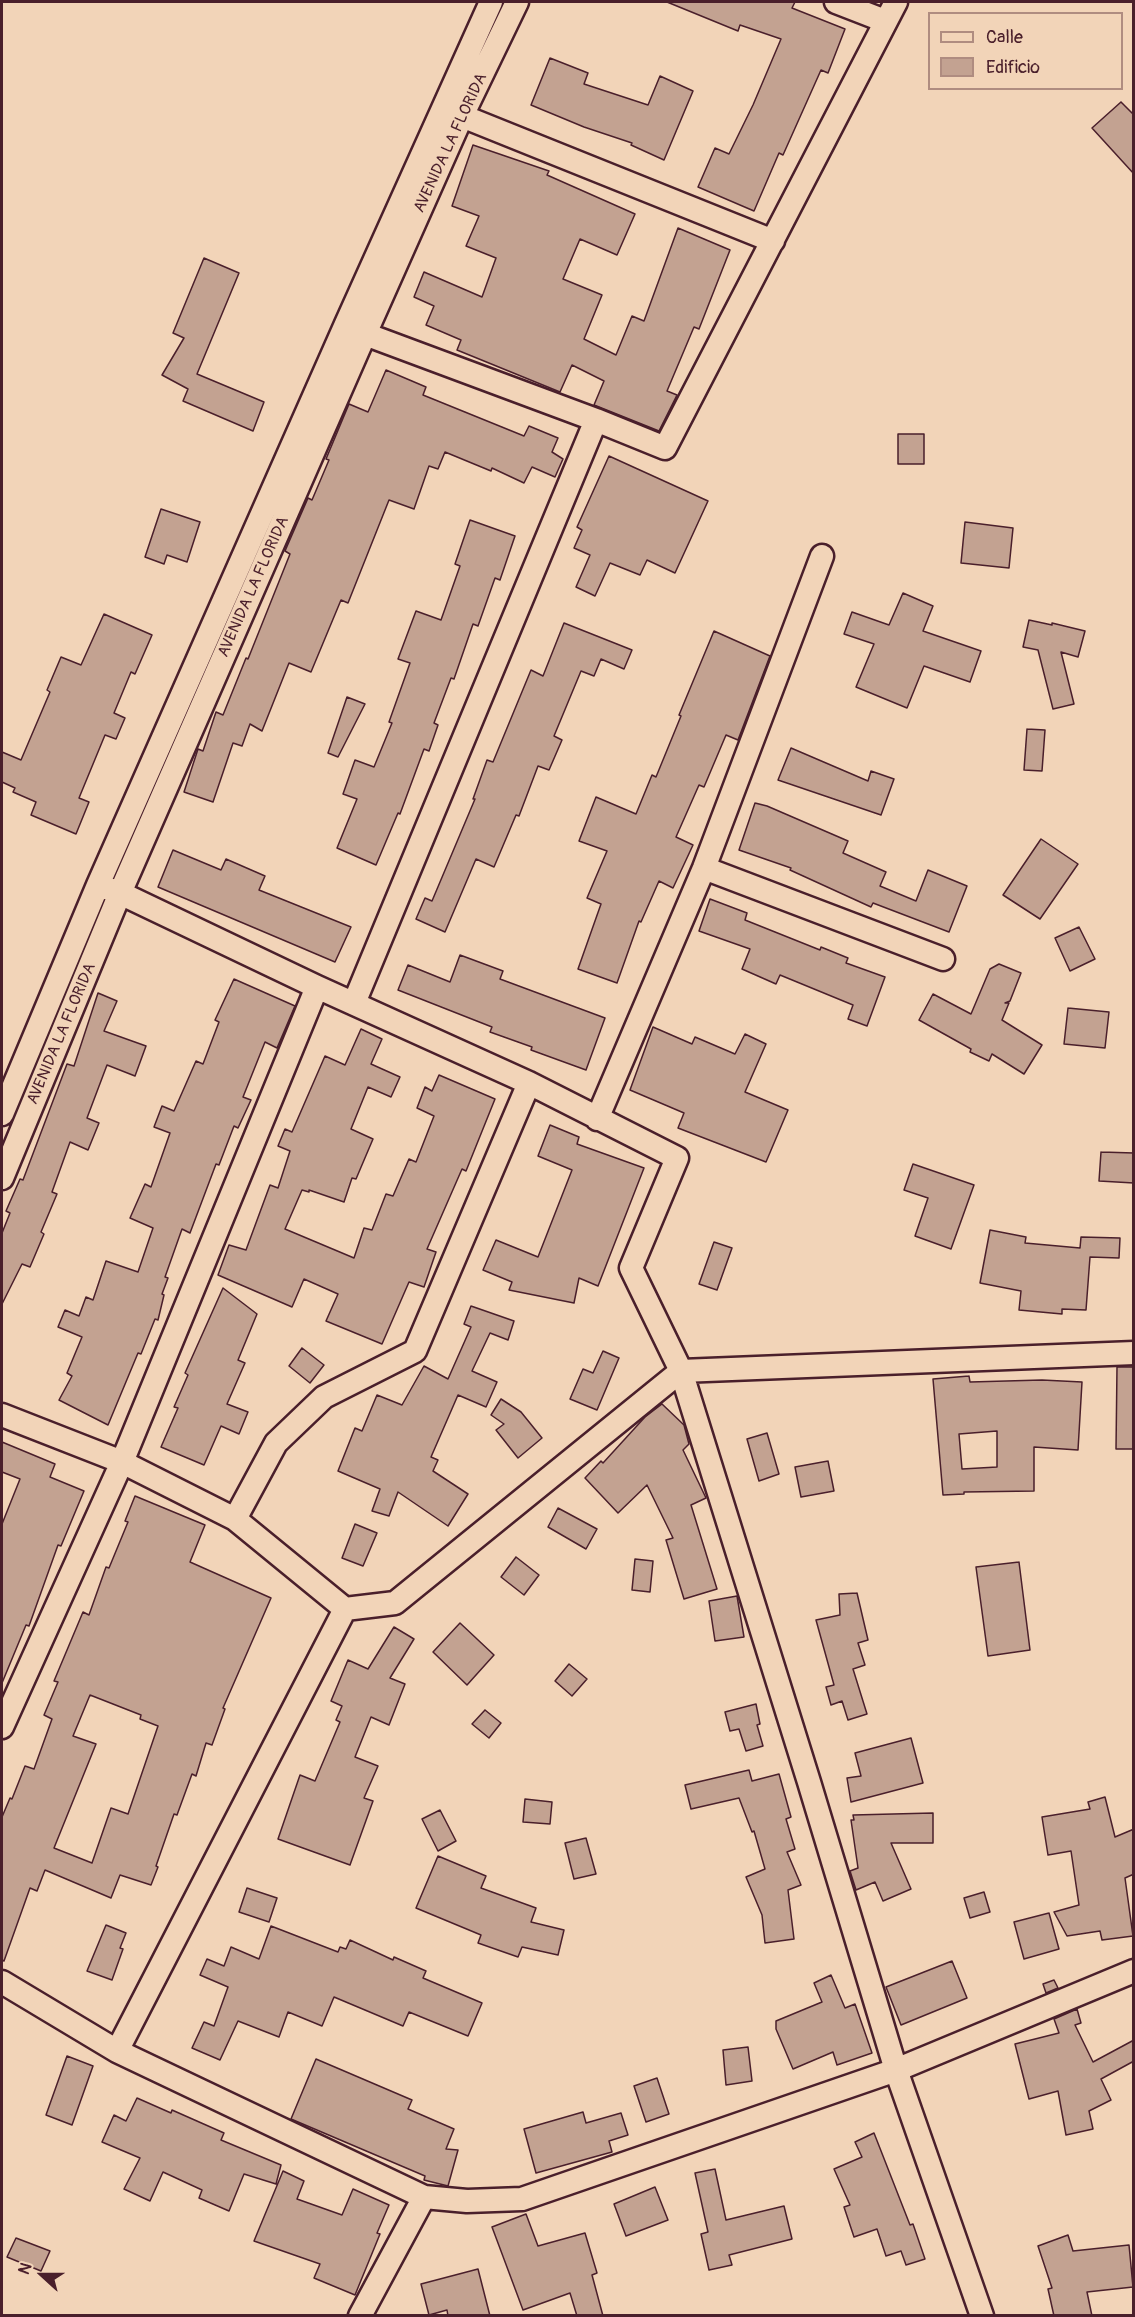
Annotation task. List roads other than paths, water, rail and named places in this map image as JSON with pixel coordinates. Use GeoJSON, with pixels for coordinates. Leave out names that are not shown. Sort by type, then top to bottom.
{"type":"FeatureCollection","features":[{"type":"Feature","properties":{"kind":"street"},"geometry":{"type":"LineString","coordinates":[[2,1114],[98,885],[491,2]]}},
{"type":"Feature","properties":{"kind":"street","name":"AVENIDA LA FLORIDA"},"geometry":{"type":"LineString","coordinates":[[2,1178],[120,893],[462,116],[517,2]]}},
{"type":"Feature","properties":{"kind":"street"},"geometry":{"type":"LineString","coordinates":[[365,334],[665,448],[891,11],[836,2]]}},
{"type":"Feature","properties":{"kind":"street"},"geometry":{"type":"LineString","coordinates":[[462,116],[773,241]]}},
{"type":"Feature","properties":{"kind":"street"},"geometry":{"type":"LineString","coordinates":[[354,1003],[596,420]]}},
{"type":"Feature","properties":{"kind":"street"},"geometry":{"type":"LineString","coordinates":[[597,1119],[704,868],[822,556]]}},
{"type":"Feature","properties":{"kind":"street"},"geometry":{"type":"LineString","coordinates":[[704,868],[943,959]]}},
{"type":"Feature","properties":{"kind":"street"},"geometry":{"type":"LineString","coordinates":[[98,885],[120,893],[317,987],[529,1083],[676,1158],[631,1268],[681,1371],[806,1770],[896,2070],[982,2316]]}},
{"type":"Feature","properties":{"kind":"street"},"geometry":{"type":"LineString","coordinates":[[2,1727],[122,1462],[317,987]]}},
{"type":"Feature","properties":{"kind":"street"},"geometry":{"type":"LineString","coordinates":[[235,1519],[276,1443],[324,1397],[415,1351],[529,1083]]}},
{"type":"Feature","properties":{"kind":"street"},"geometry":{"type":"LineString","coordinates":[[2,1414],[122,1462],[235,1519],[345,1609],[395,1604],[681,1371],[1134,1353]]}},
{"type":"Feature","properties":{"kind":"street"},"geometry":{"type":"LineString","coordinates":[[117,2051],[345,1609]]}},
{"type":"Feature","properties":{"kind":"street"},"geometry":{"type":"LineString","coordinates":[[2,1982],[117,2051],[424,2197],[467,2200],[522,2199],[896,2070],[1134,1971]]}},
{"type":"Feature","properties":{"kind":"street"},"geometry":{"type":"LineString","coordinates":[[360,2316],[424,2197]]}}]}
